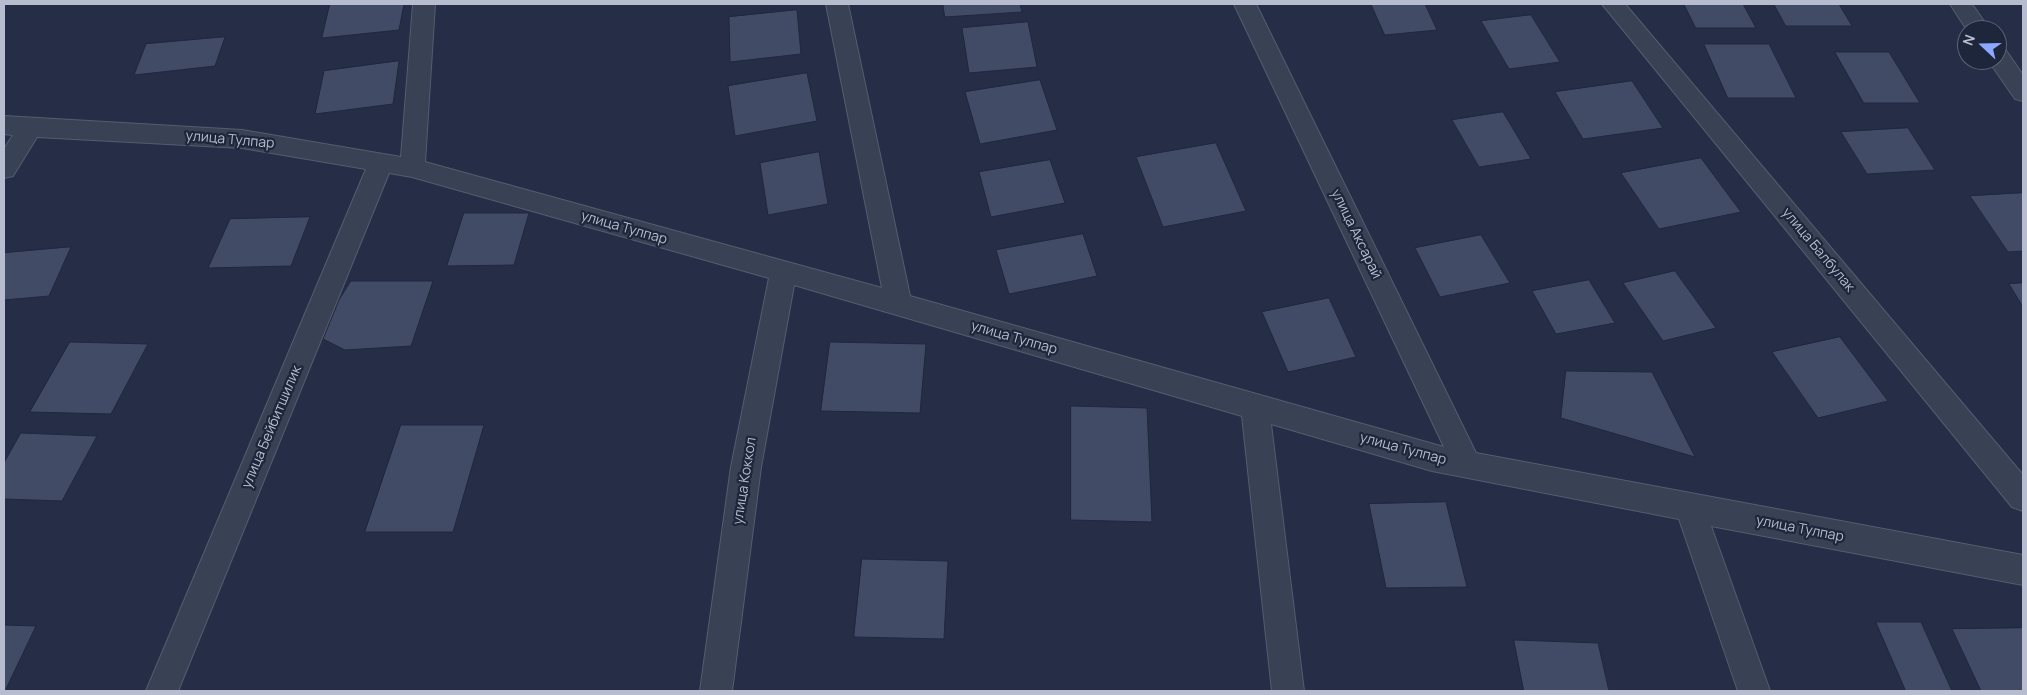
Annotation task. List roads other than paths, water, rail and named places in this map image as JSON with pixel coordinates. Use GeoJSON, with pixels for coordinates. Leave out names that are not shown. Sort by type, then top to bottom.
{"type":"FeatureCollection","features":[{"type":"Feature","properties":{"kind":"street"},"geometry":{"type":"LineString","coordinates":[[412,168],[424,4]]}},
{"type":"Feature","properties":{"kind":"street"},"geometry":{"type":"LineString","coordinates":[[836,4],[898,304]]}},
{"type":"Feature","properties":{"kind":"street","name":"улица Аксарай"},"geometry":{"type":"LineString","coordinates":[[1245,4],[1467,465]]}},
{"type":"Feature","properties":{"kind":"street","name":"улица Балбулак"},"geometry":{"type":"LineString","coordinates":[[1613,4],[2023,497]]}},
{"type":"Feature","properties":{"kind":"street"},"geometry":{"type":"LineString","coordinates":[[1961,4],[1972,20]]}},
{"type":"Feature","properties":{"kind":"street"},"geometry":{"type":"LineString","coordinates":[[2007,70],[2023,93]]}},
{"type":"Feature","properties":{"kind":"street"},"geometry":{"type":"LineString","coordinates":[[4,169],[17,127]]}},
{"type":"Feature","properties":{"kind":"street","name":"улица Тулпар"},"geometry":{"type":"LineString","coordinates":[[17,127],[242,139],[412,168],[898,304],[1432,458],[2023,570]]}},
{"type":"Feature","properties":{"kind":"street","name":"улица Бейбитшилик"},"geometry":{"type":"LineString","coordinates":[[162,691],[381,163]]}},
{"type":"Feature","properties":{"kind":"street","name":"улица Коккол"},"geometry":{"type":"LineString","coordinates":[[716,691],[746,467],[783,272]]}},
{"type":"Feature","properties":{"kind":"street"},"geometry":{"type":"LineString","coordinates":[[1256,408],[1288,691]]}},
{"type":"Feature","properties":{"kind":"street"},"geometry":{"type":"LineString","coordinates":[[1690,508],[1754,691]]}}]}
